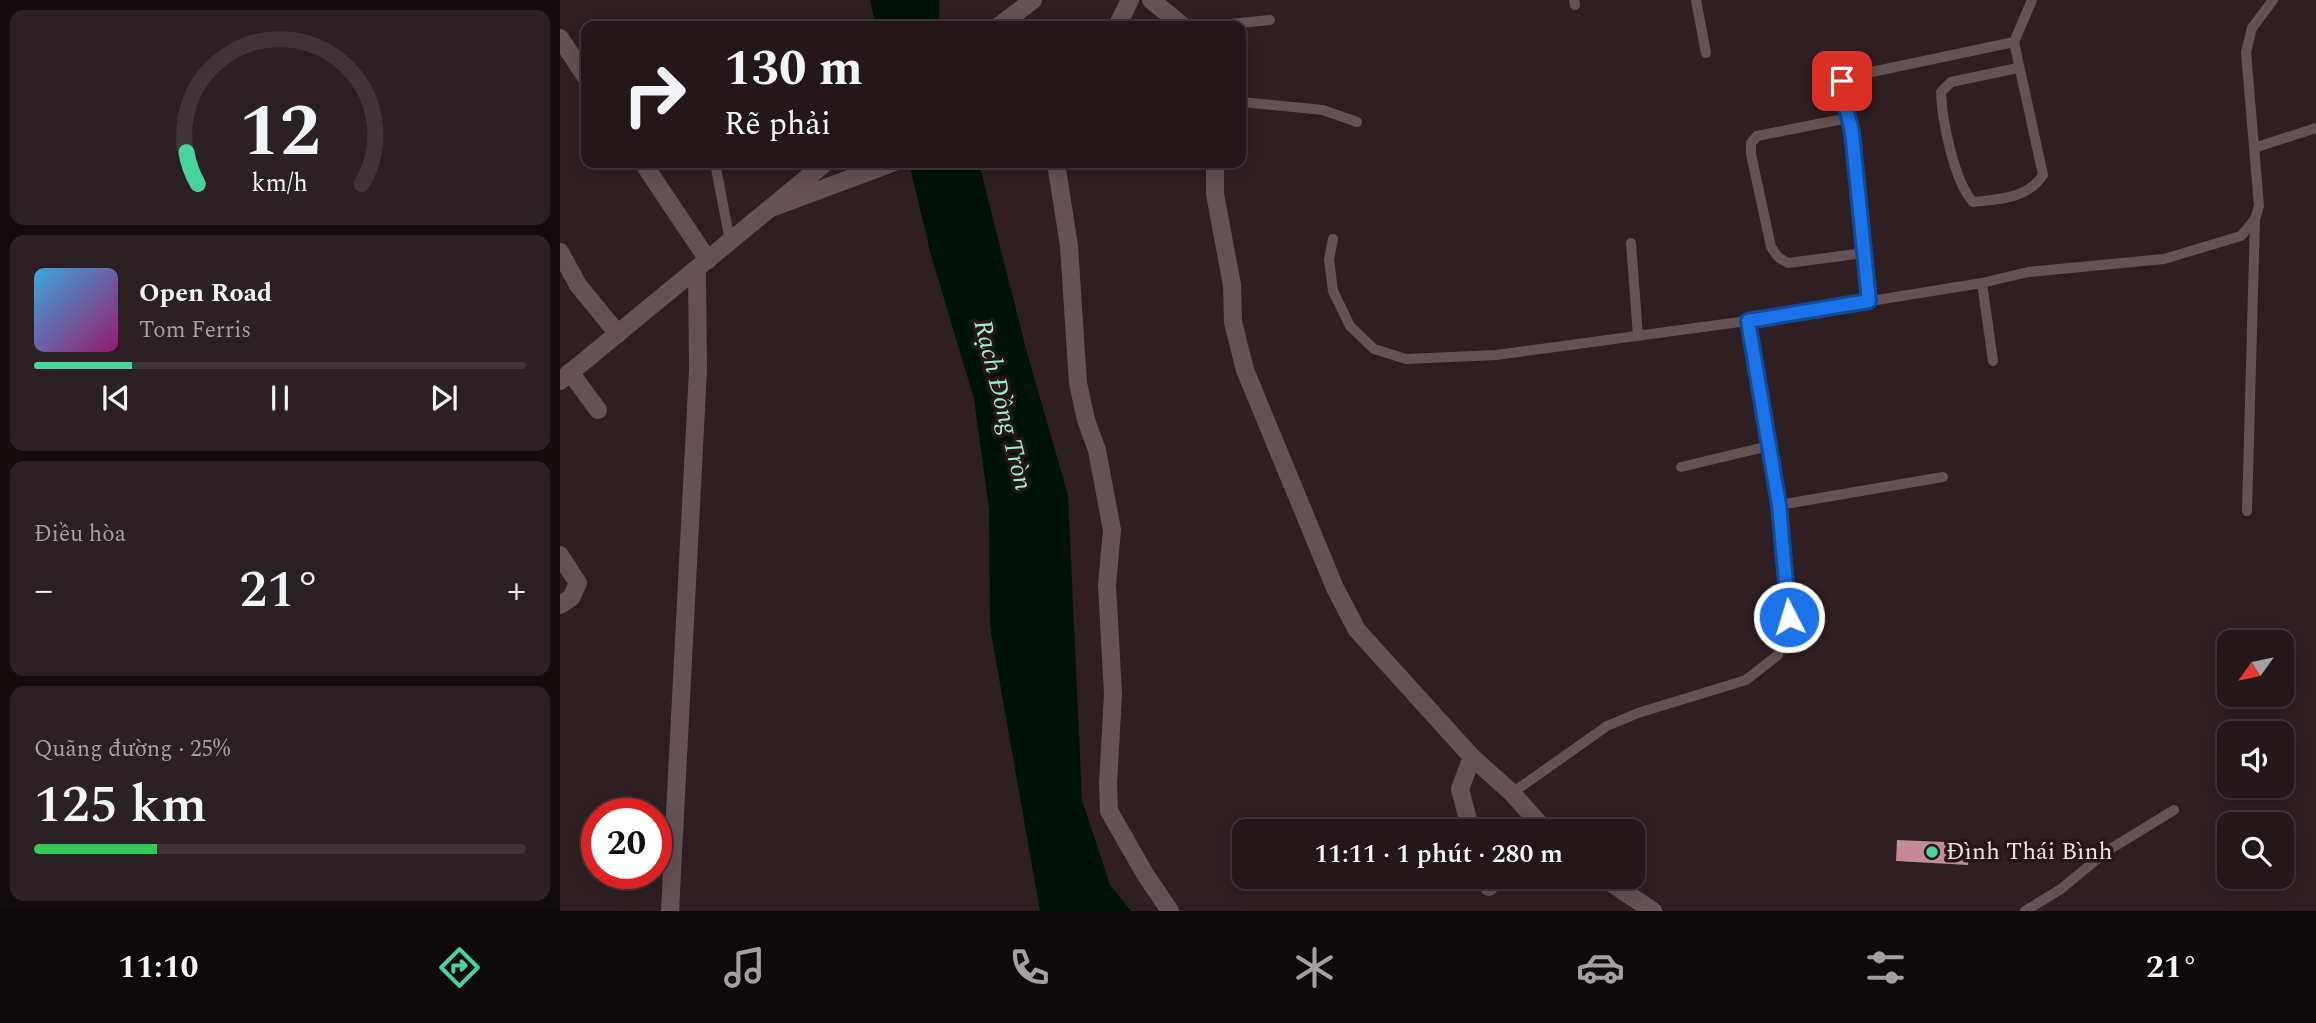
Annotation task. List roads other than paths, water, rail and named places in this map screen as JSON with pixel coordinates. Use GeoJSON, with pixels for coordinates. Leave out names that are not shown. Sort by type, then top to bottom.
{"type":"FeatureCollection","features":[{"type":"Feature","properties":{"kind":"street"},"geometry":{"type":"LineString","coordinates":[[1006,21],[1033,0]]}},
{"type":"Feature","properties":{"kind":"street"},"geometry":{"type":"LineString","coordinates":[[1120,21],[1130,0]]}},
{"type":"Feature","properties":{"kind":"street"},"geometry":{"type":"LineString","coordinates":[[1151,0],[1177,21]]}},
{"type":"Feature","properties":{"kind":"street"},"geometry":{"type":"LineString","coordinates":[[560,38],[581,70]]}},
{"type":"Feature","properties":{"kind":"street"},"geometry":{"type":"LineString","coordinates":[[646,168],[703,265],[670,911]]}},
{"type":"Feature","properties":{"kind":"street"},"geometry":{"type":"LineString","coordinates":[[598,410],[565,376],[818,168]]}},
{"type":"Feature","properties":{"kind":"street"},"geometry":{"type":"LineString","coordinates":[[768,209],[880,168]]}},
{"type":"Feature","properties":{"kind":"street"},"geometry":{"type":"LineString","coordinates":[[1057,168],[1069,246],[1078,383],[1086,420],[1097,450],[1112,530],[1107,585],[1113,694],[1109,811],[1170,911]]}},
{"type":"Feature","properties":{"kind":"street"},"geometry":{"type":"LineString","coordinates":[[1215,168],[1215,194],[1232,285],[1233,322],[1245,370],[1335,588],[1357,630],[1472,757],[1512,793],[1535,819]]}},
{"type":"Feature","properties":{"kind":"street"},"geometry":{"type":"LineString","coordinates":[[560,252],[578,285],[618,334]]}},
{"type":"Feature","properties":{"kind":"street"},"geometry":{"type":"LineString","coordinates":[[560,555],[578,583],[572,598],[560,605]]}},
{"type":"Feature","properties":{"kind":"street"},"geometry":{"type":"LineString","coordinates":[[1467,819],[1460,789],[1472,757]]}},
{"type":"Feature","properties":{"kind":"street"},"geometry":{"type":"LineString","coordinates":[[1620,889],[1653,911]]}},
{"type":"Feature","properties":{"kind":"lane"},"geometry":{"type":"LineString","coordinates":[[1696,0],[1706,54]]}},
{"type":"Feature","properties":{"kind":"lane"},"geometry":{"type":"LineString","coordinates":[[2018,68],[1951,82],[1941,92],[1942,110],[1960,180],[1965,193],[1973,202],[2014,197],[2035,188],[2043,175],[2014,42],[2034,0]]}},
{"type":"Feature","properties":{"kind":"lane"},"geometry":{"type":"LineString","coordinates":[[2247,511],[2255,219],[2259,206],[2246,51],[2252,28],[2273,0]]}},
{"type":"Feature","properties":{"kind":"lane"},"geometry":{"type":"LineString","coordinates":[[1246,22],[1270,20]]}},
{"type":"Feature","properties":{"kind":"lane"},"geometry":{"type":"LineString","coordinates":[[1869,301],[1842,81],[1848,77],[2014,42]]}},
{"type":"Feature","properties":{"kind":"lane"},"geometry":{"type":"LineString","coordinates":[[1246,102],[1323,110],[1357,122]]}},
{"type":"Feature","properties":{"kind":"lane"},"geometry":{"type":"LineString","coordinates":[[1848,118],[1757,136],[1751,143],[1751,154],[1771,247],[1778,257],[1788,263],[1864,253]]}},
{"type":"Feature","properties":{"kind":"lane"},"geometry":{"type":"LineString","coordinates":[[2254,148],[2316,128]]}},
{"type":"Feature","properties":{"kind":"lane"},"geometry":{"type":"LineString","coordinates":[[716,168],[730,242]]}},
{"type":"Feature","properties":{"kind":"lane"},"geometry":{"type":"LineString","coordinates":[[1333,239],[1329,259],[1332,291],[1350,326],[1374,349],[1406,359],[1496,355],[1748,321],[1982,283],[2028,272],[2164,259],[2241,236],[2255,219]]}},
{"type":"Feature","properties":{"kind":"lane"},"geometry":{"type":"LineString","coordinates":[[1631,243],[1638,336]]}},
{"type":"Feature","properties":{"kind":"lane"},"geometry":{"type":"LineString","coordinates":[[1982,283],[1993,361]]}},
{"type":"Feature","properties":{"kind":"lane"},"geometry":{"type":"LineString","coordinates":[[1512,793],[1607,726],[1638,713],[1746,680],[1777,655],[1789,617],[1779,505],[1748,321]]}},
{"type":"Feature","properties":{"kind":"lane"},"geometry":{"type":"LineString","coordinates":[[1681,467],[1769,446]]}},
{"type":"Feature","properties":{"kind":"lane"},"geometry":{"type":"LineString","coordinates":[[1779,505],[1943,477]]}},
{"type":"Feature","properties":{"kind":"lane"},"geometry":{"type":"LineString","coordinates":[[2025,911],[2061,889],[2107,851],[2174,810]]}},
{"type":"Feature","properties":{"kind":"water"},"geometry":{"type":"Polygon","coordinates":[[[870,0],[939,0],[939,21],[875,21],[870,0]]]}},
{"type":"Feature","properties":{"kind":"water","name":"Rạch Đồng Tròn"},"geometry":{"type":"Polygon","coordinates":[[[910,168],[980,168],[1026,349],[1068,495],[1082,800],[1110,885],[1131,911],[1040,911],[990,627],[989,509],[974,399],[931,255],[910,168]]]}},
{"type":"Feature","properties":{"kind":"place","name":"Đình Thái Bình"},"geometry":{"type":"Point","coordinates":[1932,852]}}]}
